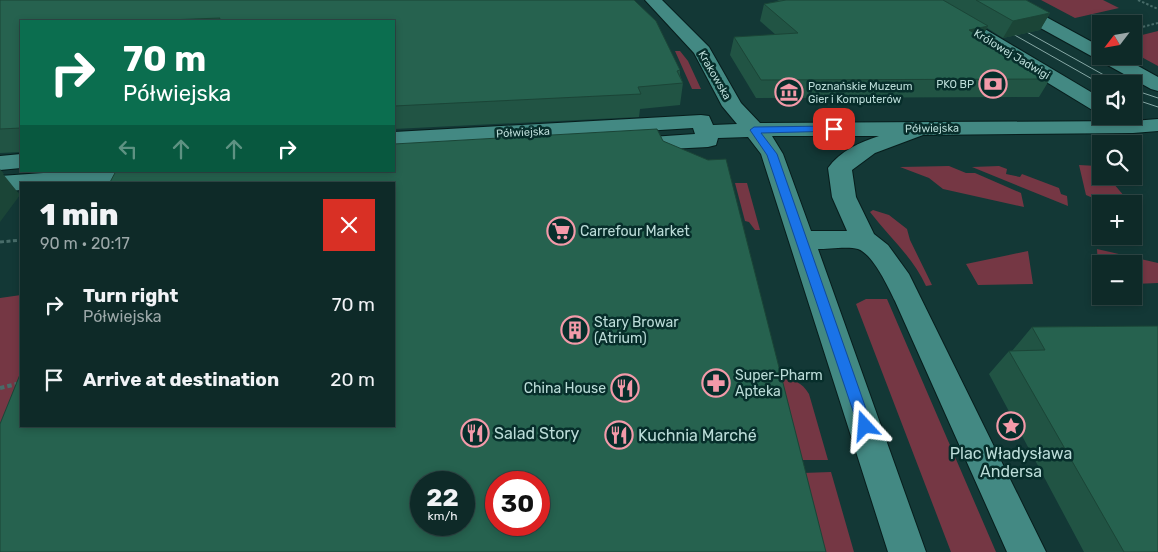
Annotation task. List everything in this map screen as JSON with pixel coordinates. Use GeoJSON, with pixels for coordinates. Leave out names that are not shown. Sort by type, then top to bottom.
{"type":"FeatureCollection","features":[{"type":"Feature","properties":{"kind":"street","name":"Krakowska"},"geometry":{"type":"LineString","coordinates":[[653,0],[702,51],[732,106],[754,130],[772,154],[907,552]]}},
{"type":"Feature","properties":{"kind":"street","name":"Królowej Jadwigi"},"geometry":{"type":"LineString","coordinates":[[924,0],[1092,103]]}},
{"type":"Feature","properties":{"kind":"street"},"geometry":{"type":"LineString","coordinates":[[1003,0],[1092,49]]}},
{"type":"Feature","properties":{"kind":"street"},"geometry":{"type":"LineString","coordinates":[[1122,65],[1158,85]]}},
{"type":"Feature","properties":{"kind":"street","name":"Półwiejska"},"geometry":{"type":"LineString","coordinates":[[395,139],[588,137],[708,140],[705,132],[1092,123]]}},
{"type":"Feature","properties":{"kind":"street","name":"Półwiejska"},"geometry":{"type":"LineString","coordinates":[[1142,124],[1158,125]]}},
{"type":"Feature","properties":{"kind":"street"},"geometry":{"type":"LineString","coordinates":[[1130,125],[1158,142]]}},
{"type":"Feature","properties":{"kind":"street"},"geometry":{"type":"LineString","coordinates":[[922,128],[864,149],[848,158],[840,168],[841,185],[844,197],[864,240],[879,252],[895,274],[909,300],[1027,552]]}},
{"type":"Feature","properties":{"kind":"street","name":"Półwiejska"},"geometry":{"type":"LineString","coordinates":[[395,158],[588,137]]}},
{"type":"Feature","properties":{"kind":"street"},"geometry":{"type":"LineString","coordinates":[[0,163],[20,161]]}},
{"type":"Feature","properties":{"kind":"street"},"geometry":{"type":"LineString","coordinates":[[28,182],[166,172]]}},
{"type":"Feature","properties":{"kind":"street"},"geometry":{"type":"LineString","coordinates":[[0,184],[20,183]]}},
{"type":"Feature","properties":{"kind":"street"},"geometry":{"type":"LineString","coordinates":[[802,240],[864,240]]}},
{"type":"Feature","properties":{"kind":"path"},"geometry":{"type":"LineString","coordinates":[[1138,0],[1158,9]]}},
{"type":"Feature","properties":{"kind":"path"},"geometry":{"type":"LineString","coordinates":[[1152,7],[1158,6]]}},
{"type":"Feature","properties":{"kind":"path"},"geometry":{"type":"LineString","coordinates":[[1142,27],[1158,24]]}},
{"type":"Feature","properties":{"kind":"path"},"geometry":{"type":"LineString","coordinates":[[0,242],[20,240]]}},
{"type":"Feature","properties":{"kind":"path"},"geometry":{"type":"LineString","coordinates":[[0,388],[20,383]]}},
{"type":"Feature","properties":{"kind":"shaded area"},"geometry":{"type":"Polygon","coordinates":[[[1041,0],[1103,0],[1119,8],[1075,18],[1041,0]]]}},
{"type":"Feature","properties":{"kind":"shaded area"},"geometry":{"type":"Polygon","coordinates":[[[1158,31],[1158,66],[1142,57],[1142,35],[1158,31]]]}},
{"type":"Feature","properties":{"kind":"shaded area"},"geometry":{"type":"Polygon","coordinates":[[[675,51],[680,51],[688,61],[701,89],[692,89],[675,51]]]}},
{"type":"Feature","properties":{"kind":"shaded area"},"geometry":{"type":"Polygon","coordinates":[[[1079,165],[1092,166],[1092,185],[1115,185],[1123,195],[1092,195],[1092,198],[1086,195],[1079,165]]]}},
{"type":"Feature","properties":{"kind":"shaded area"},"geometry":{"type":"Polygon","coordinates":[[[949,166],[966,173],[975,173],[1021,193],[1024,207],[943,189],[929,178],[900,167],[949,166]]]}},
{"type":"Feature","properties":{"kind":"shaded area"},"geometry":{"type":"Polygon","coordinates":[[[999,166],[1007,169],[1006,174],[1020,177],[1022,174],[1059,188],[1061,194],[1067,196],[1068,206],[972,167],[999,166]]]}},
{"type":"Feature","properties":{"kind":"shaded area"},"geometry":{"type":"Polygon","coordinates":[[[735,183],[747,183],[760,230],[755,230],[749,222],[745,221],[735,183]]]}},
{"type":"Feature","properties":{"kind":"shaded area"},"geometry":{"type":"Polygon","coordinates":[[[873,210],[889,215],[907,229],[910,240],[932,285],[926,286],[908,256],[870,212],[873,210]]]}},
{"type":"Feature","properties":{"kind":"shaded area"},"geometry":{"type":"Polygon","coordinates":[[[1097,249],[1123,255],[1097,255],[1097,249]]]}},
{"type":"Feature","properties":{"kind":"shaded area"},"geometry":{"type":"Polygon","coordinates":[[[1028,251],[1033,284],[978,285],[966,264],[1028,251]]]}},
{"type":"Feature","properties":{"kind":"shaded area"},"geometry":{"type":"Polygon","coordinates":[[[1142,259],[1158,263],[1158,283],[1142,284],[1142,259]]]}},
{"type":"Feature","properties":{"kind":"shaded area"},"geometry":{"type":"Polygon","coordinates":[[[20,295],[20,420],[0,472],[0,298],[20,295]]]}},
{"type":"Feature","properties":{"kind":"shaded area"},"geometry":{"type":"Polygon","coordinates":[[[866,299],[887,299],[996,552],[951,552],[856,304],[866,299]]]}},
{"type":"Feature","properties":{"kind":"shaded area"},"geometry":{"type":"Polygon","coordinates":[[[779,379],[797,382],[809,394],[828,460],[799,460],[779,379]]]}},
{"type":"Feature","properties":{"kind":"shaded area"},"geometry":{"type":"Polygon","coordinates":[[[831,472],[854,552],[822,552],[802,473],[831,472]]]}},
{"type":"Feature","properties":{"kind":"building"},"geometry":{"type":"Polygon","coordinates":[[[0,0],[634,0],[656,21],[680,70],[677,71],[683,83],[638,87],[641,94],[395,106],[395,20],[219,20],[220,18],[20,20],[20,128],[0,129],[0,0]]]}},
{"type":"Feature","properties":{"kind":"building"},"geometry":{"type":"Polygon","coordinates":[[[786,0],[943,0],[988,26],[969,30],[1050,79],[761,80],[734,37],[798,33],[764,4],[786,0]]]}},
{"type":"Feature","properties":{"kind":"building"},"geometry":{"type":"Polygon","coordinates":[[[976,0],[1026,0],[1050,13],[1013,21],[976,0]]]}},
{"type":"Feature","properties":{"kind":"building","name":"Stary Browar (Atrium)"},"geometry":{"type":"Polygon","coordinates":[[[657,129],[663,141],[708,160],[726,159],[826,552],[0,552],[0,424],[20,374],[20,427],[395,427],[395,182],[110,182],[115,172],[395,172],[395,144],[657,129]]]}},
{"type":"Feature","properties":{"kind":"building"},"geometry":{"type":"Polygon","coordinates":[[[1158,326],[1158,552],[1124,552],[1009,351],[1045,350],[1032,327],[1158,326]]]}},
{"type":"Feature","properties":{"kind":"tram line"},"geometry":{"type":"LineString","coordinates":[[1016,26],[1104,75]]}},
{"type":"Feature","properties":{"kind":"tram line"},"geometry":{"type":"LineString","coordinates":[[1004,29],[1092,79]]}},
{"type":"Feature","properties":{"kind":"tram line"},"geometry":{"type":"LineString","coordinates":[[1142,93],[1158,98]]}},
{"type":"Feature","properties":{"kind":"tram line"},"geometry":{"type":"LineString","coordinates":[[1142,102],[1158,107]]}},
{"type":"Feature","properties":{"kind":"place","name":"PKO BP"},"geometry":{"type":"Point","coordinates":[993,84]}},
{"type":"Feature","properties":{"kind":"place","name":"Poznańskie Muzeum Gier i Komputerów"},"geometry":{"type":"Point","coordinates":[789,92]}},
{"type":"Feature","properties":{"kind":"place","name":"Carrefour Market"},"geometry":{"type":"Point","coordinates":[561,231]}},
{"type":"Feature","properties":{"kind":"place","name":"Stary Browar (Atrium)"},"geometry":{"type":"Point","coordinates":[575,330]}},
{"type":"Feature","properties":{"kind":"place","name":"Super-Pharm Apteka"},"geometry":{"type":"Point","coordinates":[716,383]}},
{"type":"Feature","properties":{"kind":"place","name":"China House"},"geometry":{"type":"Point","coordinates":[625,388]}},
{"type":"Feature","properties":{"kind":"place","name":"Plac Władysława Andersa"},"geometry":{"type":"Point","coordinates":[1011,426]}},
{"type":"Feature","properties":{"kind":"place","name":"Salad Story"},"geometry":{"type":"Point","coordinates":[475,433]}},
{"type":"Feature","properties":{"kind":"place","name":"Kuchnia Marché"},"geometry":{"type":"Point","coordinates":[619,435]}},
{"type":"Feature","properties":{"kind":"route"},"geometry":{"type":"LineString","coordinates":[[834,129],[754,130],[765,142],[772,154],[865,426]]}}]}
